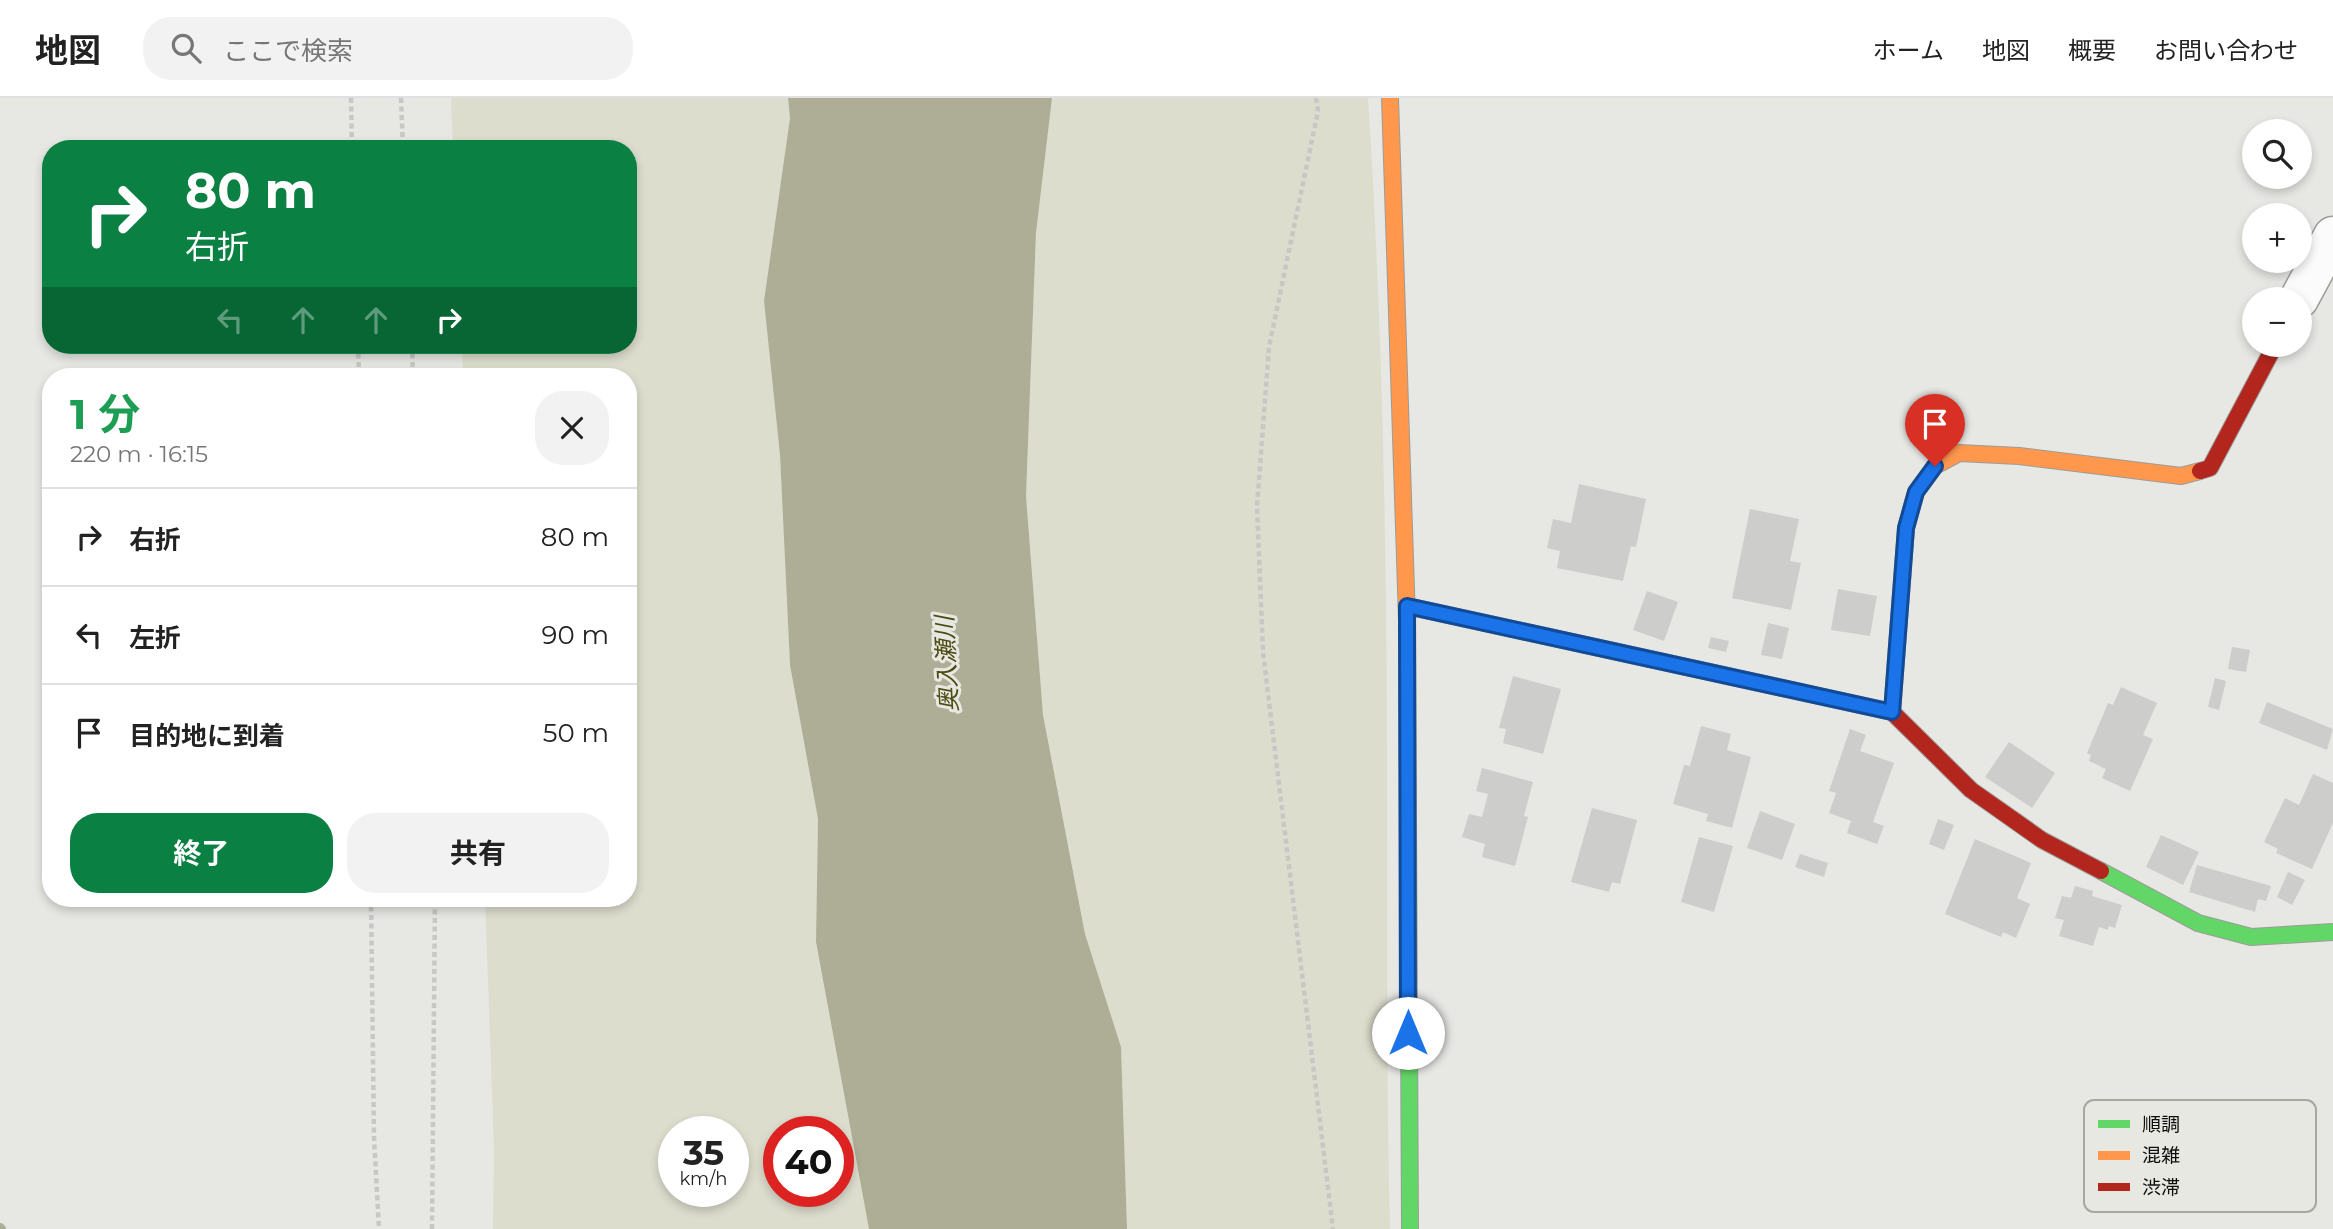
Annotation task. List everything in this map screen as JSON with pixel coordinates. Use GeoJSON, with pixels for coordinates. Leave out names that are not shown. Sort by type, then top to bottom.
{"type":"FeatureCollection","features":[{"type":"Feature","properties":{"kind":"street"},"geometry":{"type":"LineString","coordinates":[[1390,98],[1407,606],[1410,1229]]}},
{"type":"Feature","properties":{"kind":"street"},"geometry":{"type":"LineString","coordinates":[[2305,287],[2333,236]]}},
{"type":"Feature","properties":{"kind":"street"},"geometry":{"type":"LineString","coordinates":[[1892,712],[1906,528],[1916,492],[1935,466],[1959,453],[2019,456],[2181,476],[2210,468],[2269,357]]}},
{"type":"Feature","properties":{"kind":"street"},"geometry":{"type":"LineString","coordinates":[[1407,606],[1892,712],[1971,790],[2032,832],[2198,923],[2251,937],[2333,932]]}},
{"type":"Feature","properties":{"kind":"path"},"geometry":{"type":"LineString","coordinates":[[351,98],[352,140]]}},
{"type":"Feature","properties":{"kind":"path"},"geometry":{"type":"LineString","coordinates":[[401,98],[403,140]]}},
{"type":"Feature","properties":{"kind":"path"},"geometry":{"type":"LineString","coordinates":[[1316,98],[1318,111],[1269,347],[1257,506],[1263,652],[1334,1229]]}},
{"type":"Feature","properties":{"kind":"path"},"geometry":{"type":"LineString","coordinates":[[371,907],[374,1137],[379,1229]]}},
{"type":"Feature","properties":{"kind":"path"},"geometry":{"type":"LineString","coordinates":[[432,1229],[435,907]]}},
{"type":"Feature","properties":{"kind":"shaded area"},"geometry":{"type":"Polygon","coordinates":[[[451,98],[788,98],[790,118],[764,301],[780,455],[790,665],[818,819],[816,943],[848,1116],[763,1116],[763,1207],[854,1207],[854,1148],[869,1229],[493,1229],[494,1149],[485,907],[637,907],[637,368],[463,368],[462,354],[637,354],[637,140],[453,140],[451,98]]]}},
{"type":"Feature","properties":{"kind":"shaded area"},"geometry":{"type":"Polygon","coordinates":[[[1368,98],[1381,360],[1385,535],[1390,1229],[1127,1229],[1121,1047],[1085,934],[1043,715],[1026,496],[1036,233],[1052,99],[1368,98]]]}},
{"type":"Feature","properties":{"kind":"water","name":"奥入瀬川"},"geometry":{"type":"Polygon","coordinates":[[[788,98],[1052,98],[1036,233],[1026,496],[1043,715],[1085,934],[1121,1047],[1127,1229],[869,1229],[854,1148],[854,1116],[848,1116],[816,942],[818,819],[790,665],[780,455],[764,301],[790,118],[788,98]]]}},
{"type":"Feature","properties":{"kind":"building"},"geometry":{"type":"Polygon","coordinates":[[[1579,484],[1646,499],[1636,547],[1631,546],[1623,581],[1557,568],[1560,551],[1547,548],[1553,519],[1571,523],[1579,484]]]}},
{"type":"Feature","properties":{"kind":"building"},"geometry":{"type":"Polygon","coordinates":[[[1750,509],[1799,519],[1790,561],[1801,563],[1791,610],[1732,598],[1750,509]]]}},
{"type":"Feature","properties":{"kind":"building"},"geometry":{"type":"Polygon","coordinates":[[[1838,589],[1877,596],[1870,636],[1831,630],[1838,589]]]}},
{"type":"Feature","properties":{"kind":"building"},"geometry":{"type":"Polygon","coordinates":[[[1647,591],[1678,602],[1664,641],[1633,630],[1647,591]]]}},
{"type":"Feature","properties":{"kind":"building"},"geometry":{"type":"Polygon","coordinates":[[[1768,623],[1789,628],[1782,659],[1761,655],[1768,623]]]}},
{"type":"Feature","properties":{"kind":"building"},"geometry":{"type":"Polygon","coordinates":[[[1711,637],[1729,641],[1726,652],[1708,648],[1711,637]]]}},
{"type":"Feature","properties":{"kind":"building"},"geometry":{"type":"Polygon","coordinates":[[[2232,647],[2250,650],[2246,672],[2228,669],[2232,647]]]}},
{"type":"Feature","properties":{"kind":"building"},"geometry":{"type":"Polygon","coordinates":[[[1513,676],[1561,689],[1543,754],[1503,743],[1506,729],[1499,728],[1513,676]]]}},
{"type":"Feature","properties":{"kind":"building"},"geometry":{"type":"Polygon","coordinates":[[[2215,678],[2226,681],[2219,710],[2208,707],[2215,678]]]}},
{"type":"Feature","properties":{"kind":"building"},"geometry":{"type":"Polygon","coordinates":[[[2121,687],[2157,703],[2143,735],[2153,739],[2130,791],[2102,778],[2106,769],[2089,761],[2091,755],[2087,753],[2108,703],[2113,705],[2121,687]]]}},
{"type":"Feature","properties":{"kind":"building"},"geometry":{"type":"Polygon","coordinates":[[[2267,702],[2333,729],[2327,750],[2259,723],[2267,702]]]}},
{"type":"Feature","properties":{"kind":"building"},"geometry":{"type":"Polygon","coordinates":[[[1701,726],[1731,734],[1727,750],[1751,757],[1732,828],[1706,821],[1708,814],[1673,804],[1684,765],[1690,766],[1701,726]]]}},
{"type":"Feature","properties":{"kind":"building"},"geometry":{"type":"Polygon","coordinates":[[[1850,729],[1866,735],[1860,751],[1894,763],[1873,822],[1884,826],[1877,844],[1847,833],[1851,821],[1829,813],[1836,793],[1829,791],[1850,729]]]}},
{"type":"Feature","properties":{"kind":"building"},"geometry":{"type":"Polygon","coordinates":[[[2009,742],[2055,773],[2032,808],[1985,777],[2009,742]]]}},
{"type":"Feature","properties":{"kind":"building"},"geometry":{"type":"Polygon","coordinates":[[[1482,768],[1533,782],[1524,816],[1528,817],[1515,866],[1482,857],[1485,844],[1462,837],[1469,814],[1482,817],[1488,794],[1476,791],[1482,768]]]}},
{"type":"Feature","properties":{"kind":"building"},"geometry":{"type":"Polygon","coordinates":[[[2313,774],[2333,783],[2333,823],[2312,869],[2276,853],[2278,849],[2264,842],[2285,798],[2299,805],[2313,774]]]}},
{"type":"Feature","properties":{"kind":"building"},"geometry":{"type":"Polygon","coordinates":[[[1592,808],[1637,820],[1620,884],[1612,882],[1609,892],[1571,882],[1592,808]]]}},
{"type":"Feature","properties":{"kind":"building"},"geometry":{"type":"Polygon","coordinates":[[[1760,811],[1795,824],[1782,860],[1747,848],[1760,811]]]}},
{"type":"Feature","properties":{"kind":"building"},"geometry":{"type":"Polygon","coordinates":[[[1938,819],[1954,825],[1944,850],[1929,844],[1938,819]]]}},
{"type":"Feature","properties":{"kind":"building"},"geometry":{"type":"Polygon","coordinates":[[[2161,835],[2199,852],[2183,885],[2146,867],[2161,835]]]}},
{"type":"Feature","properties":{"kind":"building"},"geometry":{"type":"Polygon","coordinates":[[[1699,837],[1733,846],[1714,912],[1681,902],[1699,837]]]}},
{"type":"Feature","properties":{"kind":"building"},"geometry":{"type":"Polygon","coordinates":[[[1975,839],[2031,863],[2017,898],[2030,904],[2016,938],[2003,932],[2001,937],[1945,914],[1975,839]]]}},
{"type":"Feature","properties":{"kind":"building"},"geometry":{"type":"Polygon","coordinates":[[[1800,854],[1828,863],[1824,877],[1795,867],[1800,854]]]}},
{"type":"Feature","properties":{"kind":"building"},"geometry":{"type":"Polygon","coordinates":[[[2197,865],[2271,886],[2266,901],[2258,899],[2255,912],[2189,892],[2197,865]]]}},
{"type":"Feature","properties":{"kind":"building"},"geometry":{"type":"Polygon","coordinates":[[[2288,872],[2305,880],[2292,905],[2277,897],[2288,872]]]}},
{"type":"Feature","properties":{"kind":"building"},"geometry":{"type":"Polygon","coordinates":[[[2075,886],[2093,891],[2092,896],[2122,905],[2115,928],[2109,926],[2108,930],[2099,927],[2093,946],[2059,936],[2064,920],[2055,918],[2062,896],[2071,898],[2075,886]]]}},
{"type":"Feature","properties":{"kind":"traffic: fast"},"geometry":{"type":"LineString","coordinates":[[1407,606],[1782,688]]}},
{"type":"Feature","properties":{"kind":"traffic: fast"},"geometry":{"type":"LineString","coordinates":[[1407,620],[1410,1229]]}},
{"type":"Feature","properties":{"kind":"traffic: fast"},"geometry":{"type":"LineString","coordinates":[[2101,871],[2198,923],[2251,937],[2333,932]]}},
{"type":"Feature","properties":{"kind":"traffic: slow"},"geometry":{"type":"LineString","coordinates":[[1390,98],[1407,620]]}},
{"type":"Feature","properties":{"kind":"traffic: slow"},"geometry":{"type":"LineString","coordinates":[[1892,712],[1906,528],[1916,492],[1935,466],[1959,453],[2019,456],[2181,476],[2200,471]]}},
{"type":"Feature","properties":{"kind":"traffic: jam"},"geometry":{"type":"LineString","coordinates":[[2200,471],[2210,468],[2269,357]]}},
{"type":"Feature","properties":{"kind":"traffic: jam"},"geometry":{"type":"LineString","coordinates":[[1782,688],[1892,712],[1971,790],[2042,840],[2101,871]]}},
{"type":"Feature","properties":{"kind":"route"},"geometry":{"type":"LineString","coordinates":[[1408,1033],[1407,606],[1892,712],[1906,528],[1916,492],[1935,466]]}}]}
